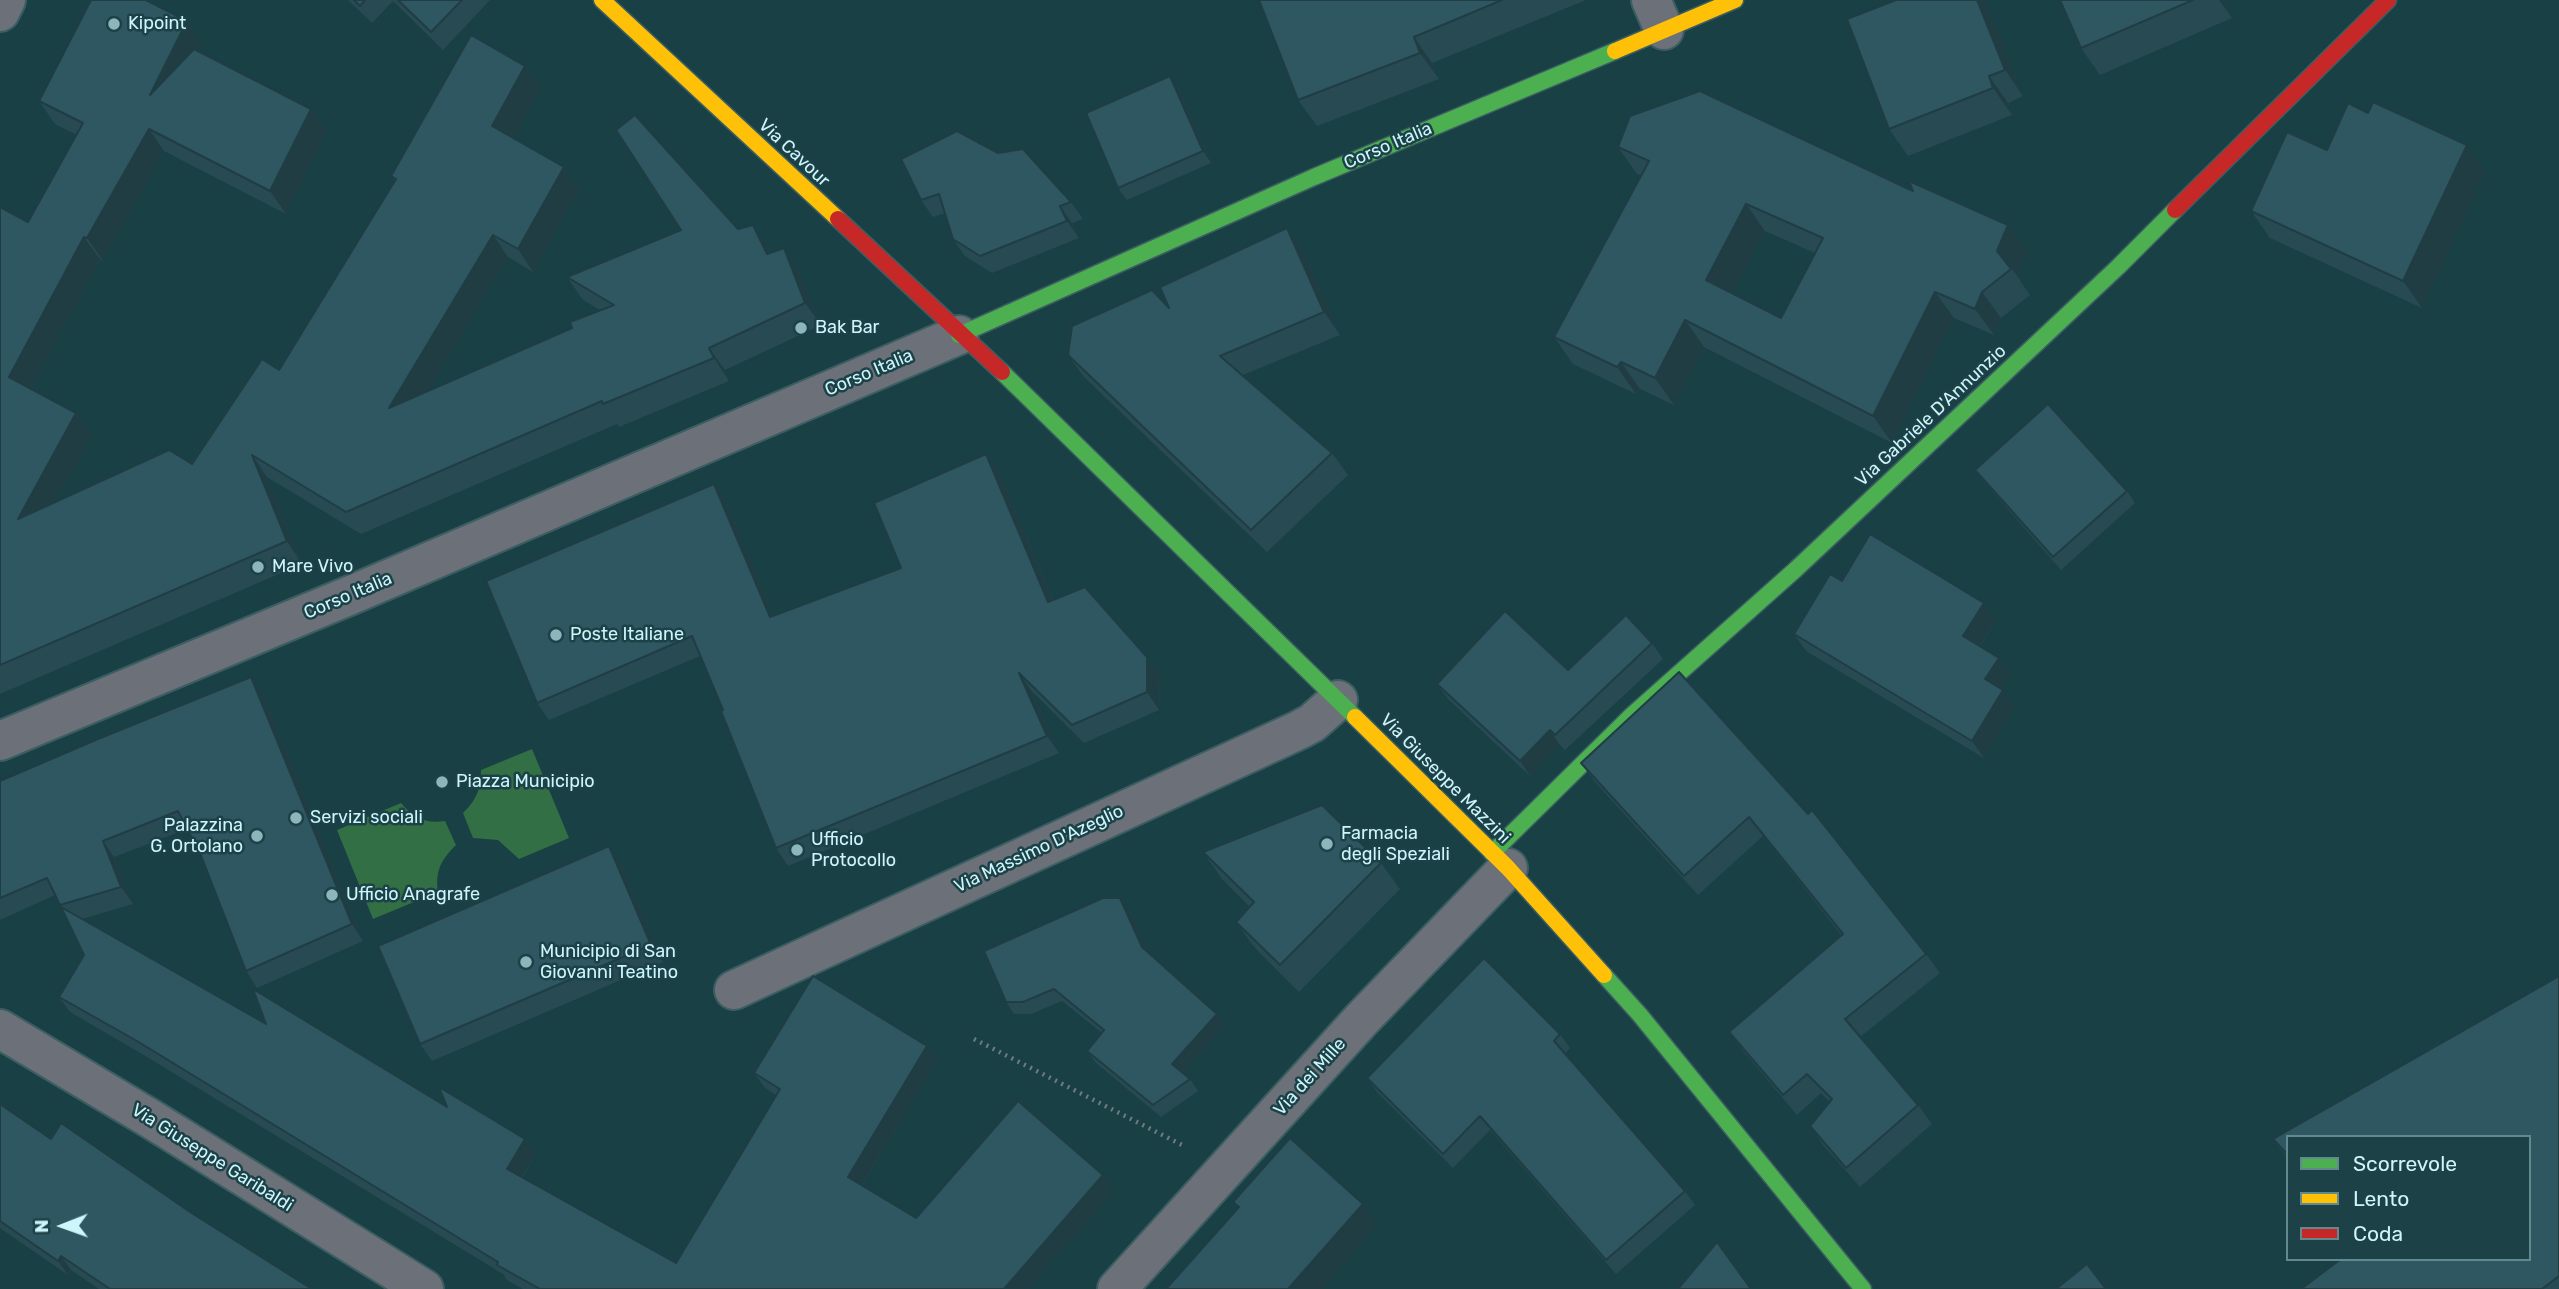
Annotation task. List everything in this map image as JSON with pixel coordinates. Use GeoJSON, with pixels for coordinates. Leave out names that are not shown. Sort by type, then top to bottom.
{"type":"FeatureCollection","features":[{"type":"Feature","properties":{"kind":"street"},"geometry":{"type":"LineString","coordinates":[[0,12],[6,0]]}},
{"type":"Feature","properties":{"kind":"street","name":"Via Cavour"},"geometry":{"type":"LineString","coordinates":[[602,0],[959,335]]}},
{"type":"Feature","properties":{"kind":"street","name":"Corso Italia"},"geometry":{"type":"LineString","coordinates":[[0,741],[351,596],[959,335],[1314,177],[1658,15],[1735,0]]}},
{"type":"Feature","properties":{"kind":"street","name":"Via Gabriele D'Annunzio"},"geometry":{"type":"LineString","coordinates":[[1500,861],[1632,715],[1794,570],[2118,267],[2388,0]]}},
{"type":"Feature","properties":{"kind":"street","name":"Via Giuseppe Mazzini"},"geometry":{"type":"LineString","coordinates":[[959,335],[1054,421],[1500,861],[1640,1015],[1863,1289]]}},
{"type":"Feature","properties":{"kind":"street","name":"Via Massimo D'Azeglio"},"geometry":{"type":"LineString","coordinates":[[734,990],[1299,730],[1312,723],[1338,700]]}},
{"type":"Feature","properties":{"kind":"street","name":"Via dei Mille"},"geometry":{"type":"LineString","coordinates":[[1117,1289],[1229,1168],[1500,861]]}},
{"type":"Feature","properties":{"kind":"street","name":"Via Giuseppe Garibaldi"},"geometry":{"type":"LineString","coordinates":[[0,1029],[151,1119],[424,1289]]}},
{"type":"Feature","properties":{"kind":"path"},"geometry":{"type":"LineString","coordinates":[[974,1039],[1229,1168]]}},
{"type":"Feature","properties":{"kind":"green space"},"geometry":{"type":"Polygon","coordinates":[[[532,749],[569,838],[519,859],[498,840],[473,838],[463,813],[477,793],[481,770],[532,749]]]}},
{"type":"Feature","properties":{"kind":"green space"},"geometry":{"type":"Polygon","coordinates":[[[401,803],[420,819],[445,821],[456,845],[440,866],[438,892],[373,919],[337,830],[401,803]]]}},
{"type":"Feature","properties":{"kind":"building"},"geometry":{"type":"Polygon","coordinates":[[[91,0],[146,0],[187,21],[150,95],[194,49],[311,109],[270,191],[149,129],[87,238],[84,237],[9,377],[76,413],[18,519],[169,450],[192,464],[262,359],[279,370],[396,179],[391,176],[471,35],[525,66],[492,126],[564,167],[518,249],[493,235],[389,408],[572,328],[570,322],[614,305],[567,277],[681,230],[616,130],[635,115],[738,229],[753,225],[767,254],[784,248],[805,303],[709,348],[714,358],[603,404],[602,401],[346,512],[252,455],[287,541],[0,665],[0,207],[28,222],[83,123],[39,101],[91,0]]]}},
{"type":"Feature","properties":{"kind":"building"},"geometry":{"type":"Polygon","coordinates":[[[354,0],[365,0],[360,6],[354,0]]]}},
{"type":"Feature","properties":{"kind":"building"},"geometry":{"type":"Polygon","coordinates":[[[398,0],[462,0],[431,32],[398,0]]]}},
{"type":"Feature","properties":{"kind":"building"},"geometry":{"type":"Polygon","coordinates":[[[1259,0],[1502,0],[1414,37],[1420,53],[1298,100],[1259,0]]]}},
{"type":"Feature","properties":{"kind":"building"},"geometry":{"type":"Polygon","coordinates":[[[1896,0],[1977,0],[2005,70],[1989,76],[1993,88],[1889,129],[1847,19],[1896,0]]]}},
{"type":"Feature","properties":{"kind":"building"},"geometry":{"type":"Polygon","coordinates":[[[2060,0],[2193,0],[2081,48],[2060,0]]]}},
{"type":"Feature","properties":{"kind":"building"},"geometry":{"type":"Polygon","coordinates":[[[1170,76],[1203,151],[1118,188],[1086,113],[1170,76]]]}},
{"type":"Feature","properties":{"kind":"building"},"geometry":{"type":"Polygon","coordinates":[[[1700,91],[1913,191],[1909,181],[2008,225],[1997,251],[2011,269],[1982,292],[1975,309],[1935,292],[1873,416],[1685,320],[1655,378],[1621,362],[1617,367],[1554,337],[1649,161],[1618,147],[1630,116],[1700,91]],[[1746,204],[1706,280],[1781,318],[1823,238],[1746,204]]]}},
{"type":"Feature","properties":{"kind":"building"},"geometry":{"type":"Polygon","coordinates":[[[2373,102],[2467,145],[2403,281],[2251,211],[2287,132],[2327,150],[2348,103],[2368,113],[2373,102]]]}},
{"type":"Feature","properties":{"kind":"building"},"geometry":{"type":"Polygon","coordinates":[[[957,131],[998,153],[1023,149],[1071,202],[1060,206],[1067,221],[980,256],[953,239],[939,194],[921,200],[901,159],[957,131]]]}},
{"type":"Feature","properties":{"kind":"building"},"geometry":{"type":"Polygon","coordinates":[[[1287,228],[1324,312],[1220,356],[1332,453],[1251,530],[1068,355],[1072,326],[1152,290],[1169,308],[1160,287],[1287,228]]]}},
{"type":"Feature","properties":{"kind":"building"},"geometry":{"type":"Polygon","coordinates":[[[2048,404],[2127,491],[2053,557],[1975,470],[2048,404]]]}},
{"type":"Feature","properties":{"kind":"building"},"geometry":{"type":"Polygon","coordinates":[[[986,454],[1048,602],[1085,587],[1147,657],[1147,692],[1072,725],[1019,673],[1047,736],[776,848],[692,636],[537,703],[486,581],[714,484],[770,617],[901,568],[874,503],[986,454]]]}},
{"type":"Feature","properties":{"kind":"building"},"geometry":{"type":"Polygon","coordinates":[[[1870,534],[1984,603],[1963,636],[1999,658],[1985,679],[2003,690],[1972,741],[1794,634],[1830,574],[1842,581],[1870,534]]]}},
{"type":"Feature","properties":{"kind":"building"},"geometry":{"type":"Polygon","coordinates":[[[1505,611],[1568,670],[1626,615],[1652,643],[1555,735],[1550,730],[1520,761],[1437,684],[1505,611]]]}},
{"type":"Feature","properties":{"kind":"building"},"geometry":{"type":"Polygon","coordinates":[[[1679,672],[1808,814],[1812,810],[1926,954],[1845,1019],[1918,1105],[1846,1168],[1810,1126],[1832,1099],[1807,1074],[1783,1095],[1729,1032],[1843,934],[1749,817],[1684,876],[1581,763],[1679,672]]]}},
{"type":"Feature","properties":{"kind":"building","name":"Palazzina G. Ortolano"},"geometry":{"type":"Polygon","coordinates":[[[251,677],[352,924],[246,971],[200,853],[178,811],[103,841],[121,887],[60,905],[47,878],[0,898],[0,781],[251,677]]]}},
{"type":"Feature","properties":{"kind":"building"},"geometry":{"type":"Polygon","coordinates":[[[1322,805],[1381,863],[1280,965],[1236,922],[1254,902],[1203,852],[1322,805]]]}},
{"type":"Feature","properties":{"kind":"building"},"geometry":{"type":"Polygon","coordinates":[[[609,846],[651,945],[420,1044],[378,946],[609,846]]]}},
{"type":"Feature","properties":{"kind":"building"},"geometry":{"type":"Polygon","coordinates":[[[1103,898],[1120,898],[1142,947],[1217,1014],[1172,1064],[1190,1079],[1153,1105],[1087,1051],[1104,1030],[1054,989],[1023,1002],[1006,1002],[984,951],[1103,898]]]}},
{"type":"Feature","properties":{"kind":"building"},"geometry":{"type":"Polygon","coordinates":[[[61,907],[266,1024],[253,989],[447,1107],[439,1087],[525,1139],[507,1169],[676,1263],[780,1089],[754,1073],[813,976],[927,1046],[848,1177],[916,1218],[1018,1101],[1103,1175],[1004,1289],[540,1289],[137,1041],[59,997],[84,955],[61,907]]]}},
{"type":"Feature","properties":{"kind":"building"},"geometry":{"type":"Polygon","coordinates":[[[1484,958],[1560,1034],[1554,1041],[1685,1191],[1606,1260],[1480,1116],[1443,1154],[1367,1078],[1484,958]]]}},
{"type":"Feature","properties":{"kind":"building"},"geometry":{"type":"Polygon","coordinates":[[[2559,976],[2559,1276],[2542,1289],[2301,1289],[2338,1261],[2531,1261],[2531,1135],[2286,1135],[2286,1153],[2273,1139],[2559,976]]]}},
{"type":"Feature","properties":{"kind":"building"},"geometry":{"type":"Polygon","coordinates":[[[0,1104],[51,1139],[61,1123],[190,1212],[312,1289],[110,1289],[61,1256],[58,1261],[0,1221],[0,1104]]]}},
{"type":"Feature","properties":{"kind":"building"},"geometry":{"type":"Polygon","coordinates":[[[1290,1138],[1363,1204],[1288,1289],[1166,1289],[1239,1207],[1233,1202],[1290,1138]]]}},
{"type":"Feature","properties":{"kind":"building"},"geometry":{"type":"Polygon","coordinates":[[[1717,1242],[1751,1289],[1678,1289],[1717,1242]]]}},
{"type":"Feature","properties":{"kind":"building"},"geometry":{"type":"Polygon","coordinates":[[[2087,1264],[2106,1289],[2056,1289],[2087,1264]]]}},
{"type":"Feature","properties":{"kind":"traffic: fast"},"geometry":{"type":"LineString","coordinates":[[959,335],[1314,177],[1615,51]]}},
{"type":"Feature","properties":{"kind":"traffic: fast"},"geometry":{"type":"LineString","coordinates":[[1492,853],[1632,715],[1795,570],[2118,267],[2175,210]]}},
{"type":"Feature","properties":{"kind":"traffic: fast"},"geometry":{"type":"LineString","coordinates":[[1002,372],[1355,717]]}},
{"type":"Feature","properties":{"kind":"traffic: fast"},"geometry":{"type":"LineString","coordinates":[[1604,975],[1640,1015],[1863,1289]]}},
{"type":"Feature","properties":{"kind":"traffic: slow"},"geometry":{"type":"LineString","coordinates":[[602,0],[838,219]]}},
{"type":"Feature","properties":{"kind":"traffic: slow"},"geometry":{"type":"LineString","coordinates":[[1615,51],[1735,0]]}},
{"type":"Feature","properties":{"kind":"traffic: slow"},"geometry":{"type":"LineString","coordinates":[[1355,717],[1508,868],[1604,975]]}},
{"type":"Feature","properties":{"kind":"traffic: jam"},"geometry":{"type":"LineString","coordinates":[[2175,210],[2388,0]]}},
{"type":"Feature","properties":{"kind":"traffic: jam"},"geometry":{"type":"LineString","coordinates":[[838,219],[1002,372]]}},
{"type":"Feature","properties":{"kind":"place","name":"Kipoint"},"geometry":{"type":"Point","coordinates":[114,24]}},
{"type":"Feature","properties":{"kind":"place","name":"Bak Bar"},"geometry":{"type":"Point","coordinates":[801,328]}},
{"type":"Feature","properties":{"kind":"place","name":"Mare Vivo"},"geometry":{"type":"Point","coordinates":[258,567]}},
{"type":"Feature","properties":{"kind":"place","name":"Poste Italiane"},"geometry":{"type":"Point","coordinates":[556,635]}},
{"type":"Feature","properties":{"kind":"place","name":"Piazza Municipio"},"geometry":{"type":"Point","coordinates":[442,782]}},
{"type":"Feature","properties":{"kind":"place","name":"Servizi sociali"},"geometry":{"type":"Point","coordinates":[296,818]}},
{"type":"Feature","properties":{"kind":"place","name":"Palazzina G. Ortolano"},"geometry":{"type":"Point","coordinates":[257,836]}},
{"type":"Feature","properties":{"kind":"place","name":"Farmacia degli Speziali"},"geometry":{"type":"Point","coordinates":[1327,844]}},
{"type":"Feature","properties":{"kind":"place","name":"Ufficio Protocollo"},"geometry":{"type":"Point","coordinates":[797,850]}},
{"type":"Feature","properties":{"kind":"place","name":"Ufficio Anagrafe"},"geometry":{"type":"Point","coordinates":[332,895]}},
{"type":"Feature","properties":{"kind":"place","name":"Municipio di San Giovanni Teatino"},"geometry":{"type":"Point","coordinates":[526,962]}}]}
